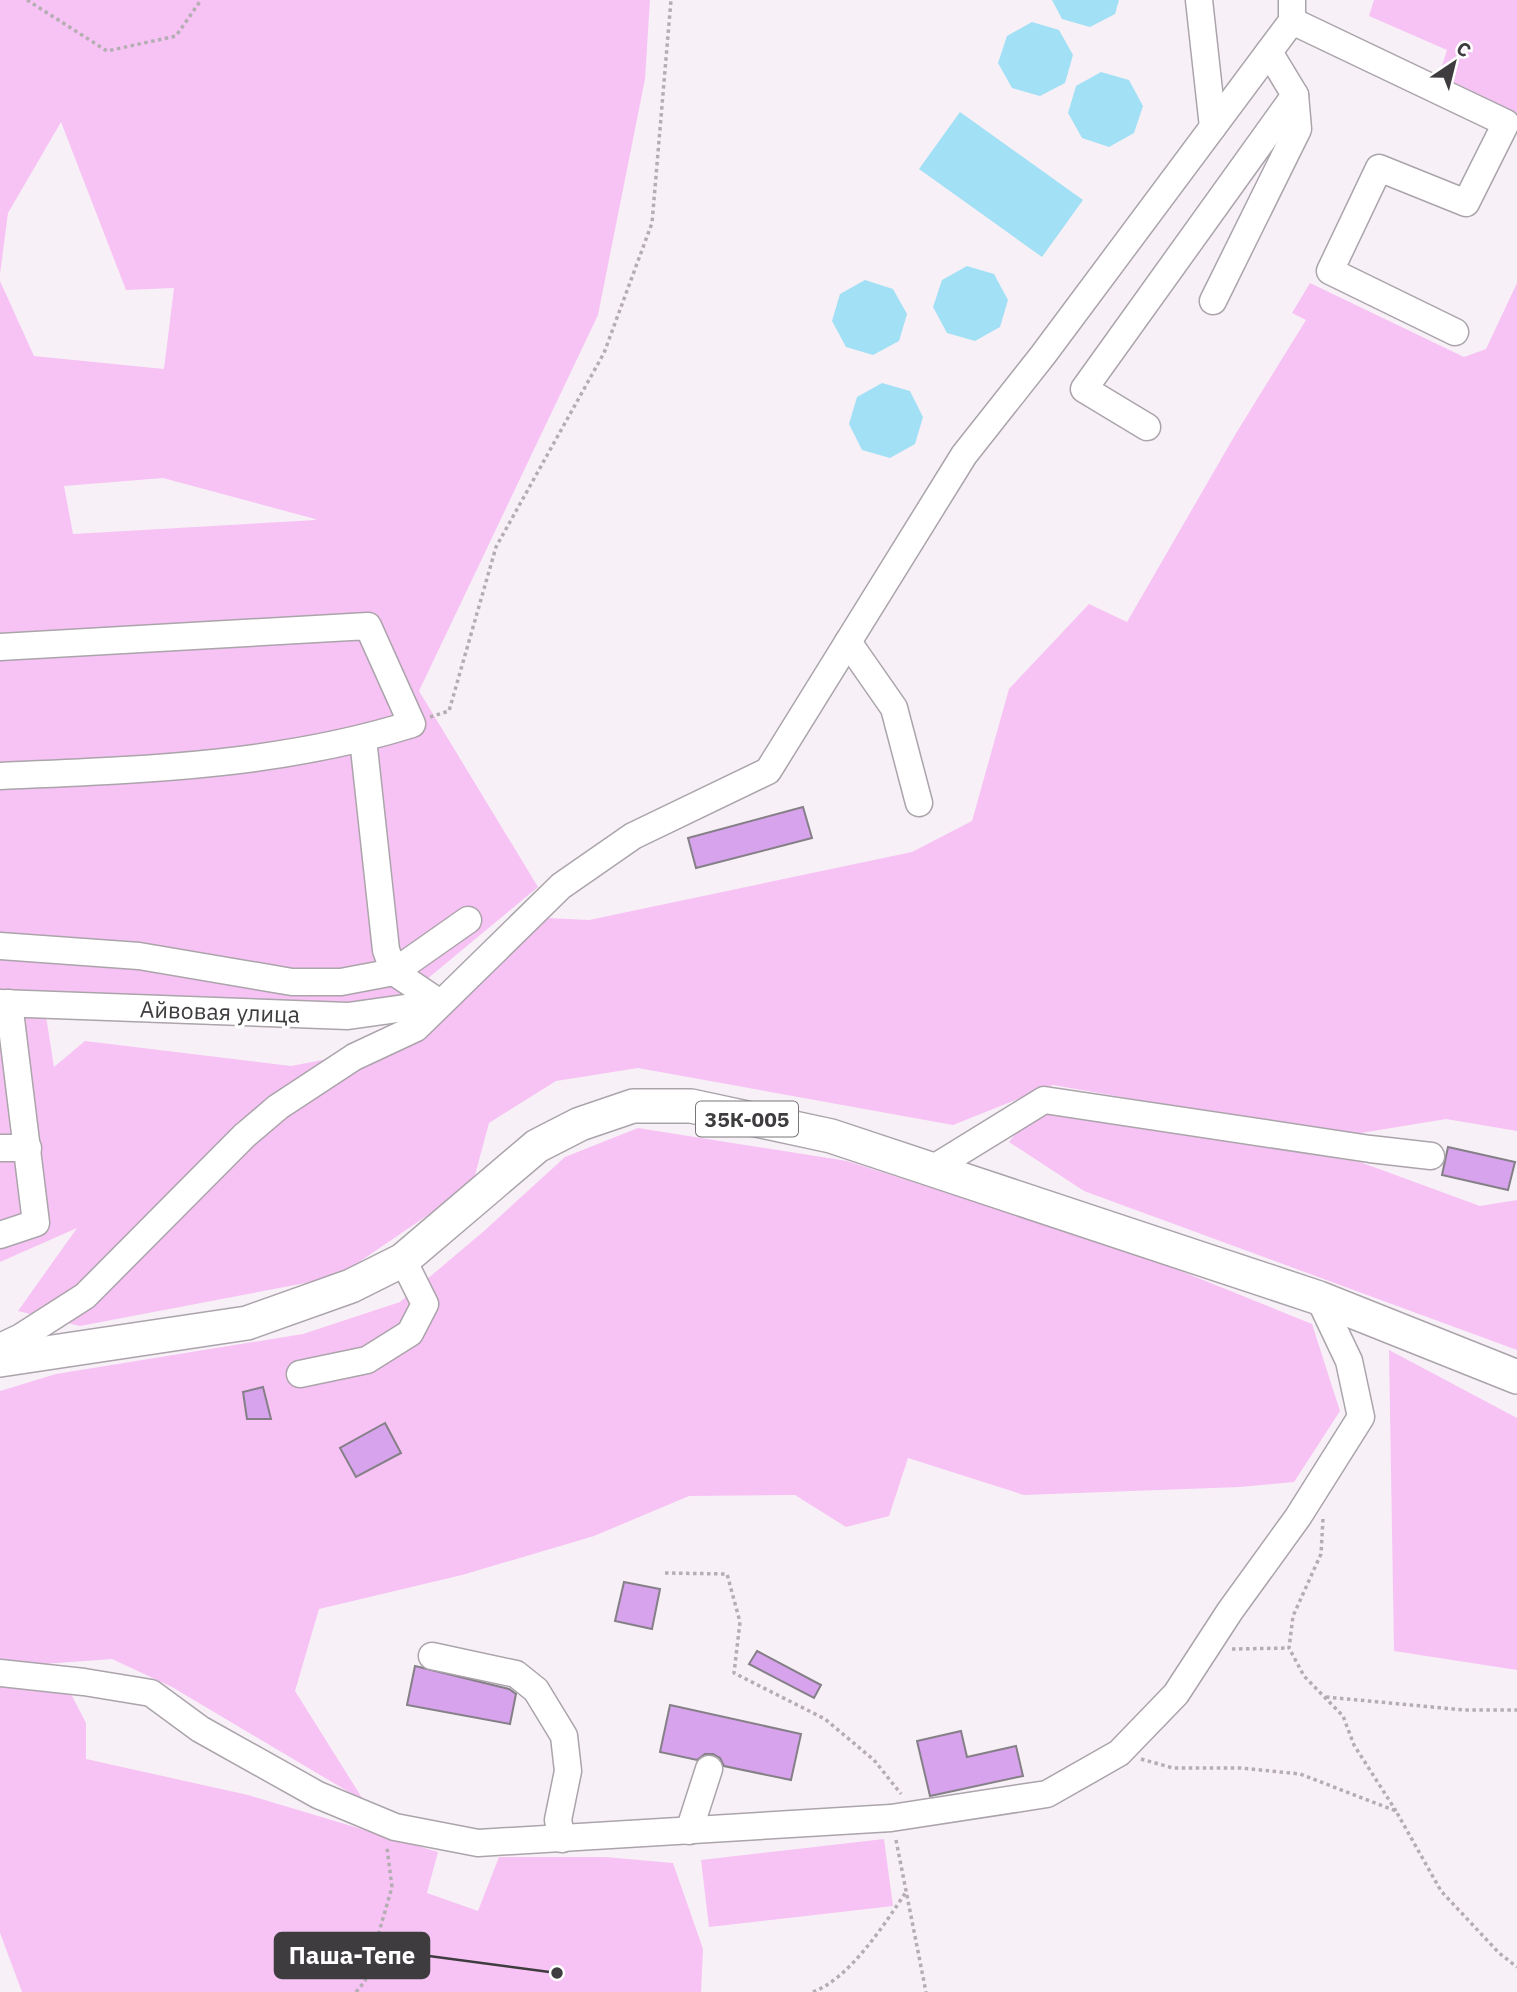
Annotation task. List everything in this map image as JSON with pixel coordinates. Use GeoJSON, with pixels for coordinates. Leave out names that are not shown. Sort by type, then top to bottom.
{"type":"FeatureCollection","features":[{"type":"Feature","properties":{"kind":"main road","name":"35К-005"},"geometry":{"type":"LineString","coordinates":[[0,1360],[247,1324],[351,1286],[403,1260],[537,1146],[580,1124],[633,1107],[691,1106],[831,1136],[932,1169],[1319,1298],[1517,1377]]}},
{"type":"Feature","properties":{"kind":"street"},"geometry":{"type":"LineString","coordinates":[[1199,0],[1213,127]]}},
{"type":"Feature","properties":{"kind":"street"},"geometry":{"type":"LineString","coordinates":[[0,1347],[21,1337],[85,1296],[244,1136],[278,1107],[354,1057],[416,1028],[561,886],[633,836],[768,771],[964,455],[1043,355],[1269,52],[1292,10],[1506,123],[1465,203],[1379,168],[1330,271],[1455,332]]}},
{"type":"Feature","properties":{"kind":"street"},"geometry":{"type":"LineString","coordinates":[[1213,301],[1298,129],[1295,95],[1269,52]]}},
{"type":"Feature","properties":{"kind":"street"},"geometry":{"type":"LineString","coordinates":[[1147,427],[1084,389],[1295,95]]}},
{"type":"Feature","properties":{"kind":"street"},"geometry":{"type":"LineString","coordinates":[[0,647],[368,626],[412,724],[363,739],[225,762],[130,771],[0,776]]}},
{"type":"Feature","properties":{"kind":"street"},"geometry":{"type":"LineString","coordinates":[[848,642],[894,708],[919,803]]}},
{"type":"Feature","properties":{"kind":"street"},"geometry":{"type":"LineString","coordinates":[[363,739],[386,950],[394,972],[440,1003]]}},
{"type":"Feature","properties":{"kind":"street"},"geometry":{"type":"LineString","coordinates":[[0,946],[139,956],[292,982],[341,982],[394,972],[468,919]]}},
{"type":"Feature","properties":{"kind":"street"},"geometry":{"type":"LineString","coordinates":[[0,1235],[36,1223],[28,1148],[4,1003]]}},
{"type":"Feature","properties":{"kind":"street","name":"Айвовая улица"},"geometry":{"type":"LineString","coordinates":[[4,1003],[348,1016],[440,1003]]}},
{"type":"Feature","properties":{"kind":"street"},"geometry":{"type":"LineString","coordinates":[[932,1169],[1044,1100],[1431,1156]]}},
{"type":"Feature","properties":{"kind":"street"},"geometry":{"type":"LineString","coordinates":[[0,1148],[28,1148]]}},
{"type":"Feature","properties":{"kind":"street"},"geometry":{"type":"LineString","coordinates":[[300,1374],[368,1360],[410,1333],[425,1304],[403,1260]]}},
{"type":"Feature","properties":{"kind":"street"},"geometry":{"type":"LineString","coordinates":[[0,1673],[84,1682],[151,1693],[200,1729],[318,1795],[395,1827],[478,1843],[891,1818],[1047,1794],[1119,1753],[1176,1694],[1298,1517],[1361,1417],[1349,1361],[1319,1298]]}},
{"type":"Feature","properties":{"kind":"street"},"geometry":{"type":"LineString","coordinates":[[432,1656],[516,1674],[536,1690],[564,1736],[568,1771],[558,1820],[562,1839]]}},
{"type":"Feature","properties":{"kind":"street"},"geometry":{"type":"LineString","coordinates":[[689,1831],[709,1769]]}},
{"type":"Feature","properties":{"kind":"path"},"geometry":{"type":"LineString","coordinates":[[27,0],[107,51],[176,36],[201,0]]}},
{"type":"Feature","properties":{"kind":"path"},"geometry":{"type":"LineString","coordinates":[[412,724],[449,711],[496,547],[604,353],[652,223],[671,0]]}},
{"type":"Feature","properties":{"kind":"path"},"geometry":{"type":"LineString","coordinates":[[1324,1513],[1321,1554],[1293,1616],[1289,1648],[1304,1676],[1343,1716],[1354,1745],[1396,1811],[1441,1891],[1499,1953],[1517,1967]]}},
{"type":"Feature","properties":{"kind":"path"},"geometry":{"type":"LineString","coordinates":[[665,1573],[727,1574],[740,1622],[734,1673],[825,1719],[874,1760],[903,1797],[891,1818],[926,1992]]}},
{"type":"Feature","properties":{"kind":"path"},"geometry":{"type":"LineString","coordinates":[[1205,1649],[1289,1648]]}},
{"type":"Feature","properties":{"kind":"path"},"geometry":{"type":"LineString","coordinates":[[1324,1696],[1464,1710],[1517,1710]]}},
{"type":"Feature","properties":{"kind":"path"},"geometry":{"type":"LineString","coordinates":[[1119,1753],[1173,1768],[1241,1768],[1300,1774],[1396,1811]]}},
{"type":"Feature","properties":{"kind":"path"},"geometry":{"type":"LineString","coordinates":[[356,1992],[365,1981],[392,1887],[387,1849],[395,1827]]}},
{"type":"Feature","properties":{"kind":"path"},"geometry":{"type":"LineString","coordinates":[[813,1992],[849,1966],[876,1936],[906,1892]]}},
{"type":"Feature","properties":{"kind":"shaded area"},"geometry":{"type":"Polygon","coordinates":[[[0,0],[650,0],[645,79],[598,315],[419,691],[538,887],[391,1009],[43,997],[54,1067],[85,1041],[291,1066],[416,1042],[547,918],[589,920],[912,852],[972,821],[1009,689],[1089,604],[1127,622],[1235,435],[1306,320],[1292,313],[1310,283],[1464,357],[1486,349],[1517,283],[1517,1131],[1446,1119],[1343,1136],[1053,1085],[953,1125],[638,1068],[556,1081],[489,1123],[475,1175],[453,1198],[337,1277],[80,1326],[18,1311],[77,1228],[0,1262],[0,281],[34,356],[164,369],[174,288],[126,290],[61,122],[8,213],[0,274],[0,0]],[[163,478],[64,486],[73,534],[315,519],[163,478]]]}},
{"type":"Feature","properties":{"kind":"shaded area"},"geometry":{"type":"Polygon","coordinates":[[[1374,0],[1517,0],[1517,113],[1439,75],[1447,50],[1369,16],[1374,0]]]}},
{"type":"Feature","properties":{"kind":"shaded area"},"geometry":{"type":"Polygon","coordinates":[[[1033,1112],[1360,1162],[1480,1206],[1517,1200],[1517,1350],[1084,1191],[1009,1142],[1033,1112]]]}},
{"type":"Feature","properties":{"kind":"shaded area"},"geometry":{"type":"Polygon","coordinates":[[[638,1128],[847,1161],[1141,1255],[1312,1324],[1340,1411],[1294,1482],[1240,1487],[1024,1495],[908,1458],[889,1516],[846,1527],[795,1495],[689,1496],[594,1536],[462,1575],[319,1609],[295,1691],[364,1801],[172,1687],[112,1659],[29,1665],[0,1663],[0,1391],[56,1374],[303,1334],[400,1302],[484,1231],[565,1157],[638,1128]]]}},
{"type":"Feature","properties":{"kind":"shaded area"},"geometry":{"type":"Polygon","coordinates":[[[1389,1350],[1517,1418],[1517,1670],[1394,1651],[1389,1350]]]}},
{"type":"Feature","properties":{"kind":"shaded area"},"geometry":{"type":"Polygon","coordinates":[[[0,1684],[69,1690],[86,1723],[86,1759],[248,1795],[438,1852],[427,1893],[478,1911],[499,1857],[605,1857],[673,1863],[703,1949],[701,1992],[22,1992],[0,1933],[0,1684]]]}},
{"type":"Feature","properties":{"kind":"shaded area"},"geometry":{"type":"Polygon","coordinates":[[[884,1839],[893,1906],[709,1927],[701,1860],[884,1839]]]}},
{"type":"Feature","properties":{"kind":"water"},"geometry":{"type":"Polygon","coordinates":[[[1052,0],[1119,0],[1115,14],[1090,27],[1062,19],[1052,0]]]}},
{"type":"Feature","properties":{"kind":"water"},"geometry":{"type":"Polygon","coordinates":[[[1032,22],[1059,30],[1073,55],[1065,83],[1040,96],[1012,88],[998,63],[1007,36],[1032,22]]]}},
{"type":"Feature","properties":{"kind":"water"},"geometry":{"type":"Polygon","coordinates":[[[1101,72],[1129,80],[1143,106],[1134,133],[1109,147],[1082,138],[1068,113],[1076,86],[1101,72]]]}},
{"type":"Feature","properties":{"kind":"water"},"geometry":{"type":"Polygon","coordinates":[[[960,112],[1083,200],[1042,257],[919,169],[960,112]]]}},
{"type":"Feature","properties":{"kind":"water"},"geometry":{"type":"Polygon","coordinates":[[[967,266],[994,274],[1008,300],[1000,327],[975,341],[947,333],[933,307],[942,280],[967,266]]]}},
{"type":"Feature","properties":{"kind":"water"},"geometry":{"type":"Polygon","coordinates":[[[865,280],[893,289],[907,314],[899,341],[873,355],[846,347],[832,321],[840,294],[865,280]]]}},
{"type":"Feature","properties":{"kind":"water"},"geometry":{"type":"Polygon","coordinates":[[[882,383],[910,391],[923,417],[915,444],[890,458],[862,450],[849,424],[857,397],[882,383]]]}},
{"type":"Feature","properties":{"kind":"building"},"geometry":{"type":"Polygon","coordinates":[[[803,807],[812,838],[696,868],[688,838],[803,807]]]}},
{"type":"Feature","properties":{"kind":"building"},"geometry":{"type":"Polygon","coordinates":[[[1448,1147],[1515,1162],[1508,1190],[1442,1175],[1448,1147]]]}},
{"type":"Feature","properties":{"kind":"building"},"geometry":{"type":"Polygon","coordinates":[[[263,1387],[271,1419],[247,1419],[243,1392],[263,1387]]]}},
{"type":"Feature","properties":{"kind":"building"},"geometry":{"type":"Polygon","coordinates":[[[385,1423],[401,1453],[356,1477],[340,1448],[385,1423]]]}},
{"type":"Feature","properties":{"kind":"building"},"geometry":{"type":"Polygon","coordinates":[[[624,1582],[660,1589],[652,1629],[615,1621],[624,1582]]]}},
{"type":"Feature","properties":{"kind":"building"},"geometry":{"type":"Polygon","coordinates":[[[757,1651],[821,1685],[814,1698],[749,1664],[757,1651]]]}},
{"type":"Feature","properties":{"kind":"building"},"geometry":{"type":"Polygon","coordinates":[[[415,1666],[509,1689],[516,1694],[510,1724],[407,1705],[415,1666]]]}},
{"type":"Feature","properties":{"kind":"building"},"geometry":{"type":"Polygon","coordinates":[[[670,1705],[801,1734],[791,1780],[724,1766],[720,1758],[713,1754],[705,1754],[697,1760],[660,1752],[670,1705]]]}},
{"type":"Feature","properties":{"kind":"building"},"geometry":{"type":"Polygon","coordinates":[[[961,1731],[967,1757],[1016,1746],[1023,1776],[930,1796],[917,1741],[961,1731]]]}},
{"type":"Feature","properties":{"kind":"place","name":"Паша-Тепе"},"geometry":{"type":"Point","coordinates":[557,1973]}}]}
